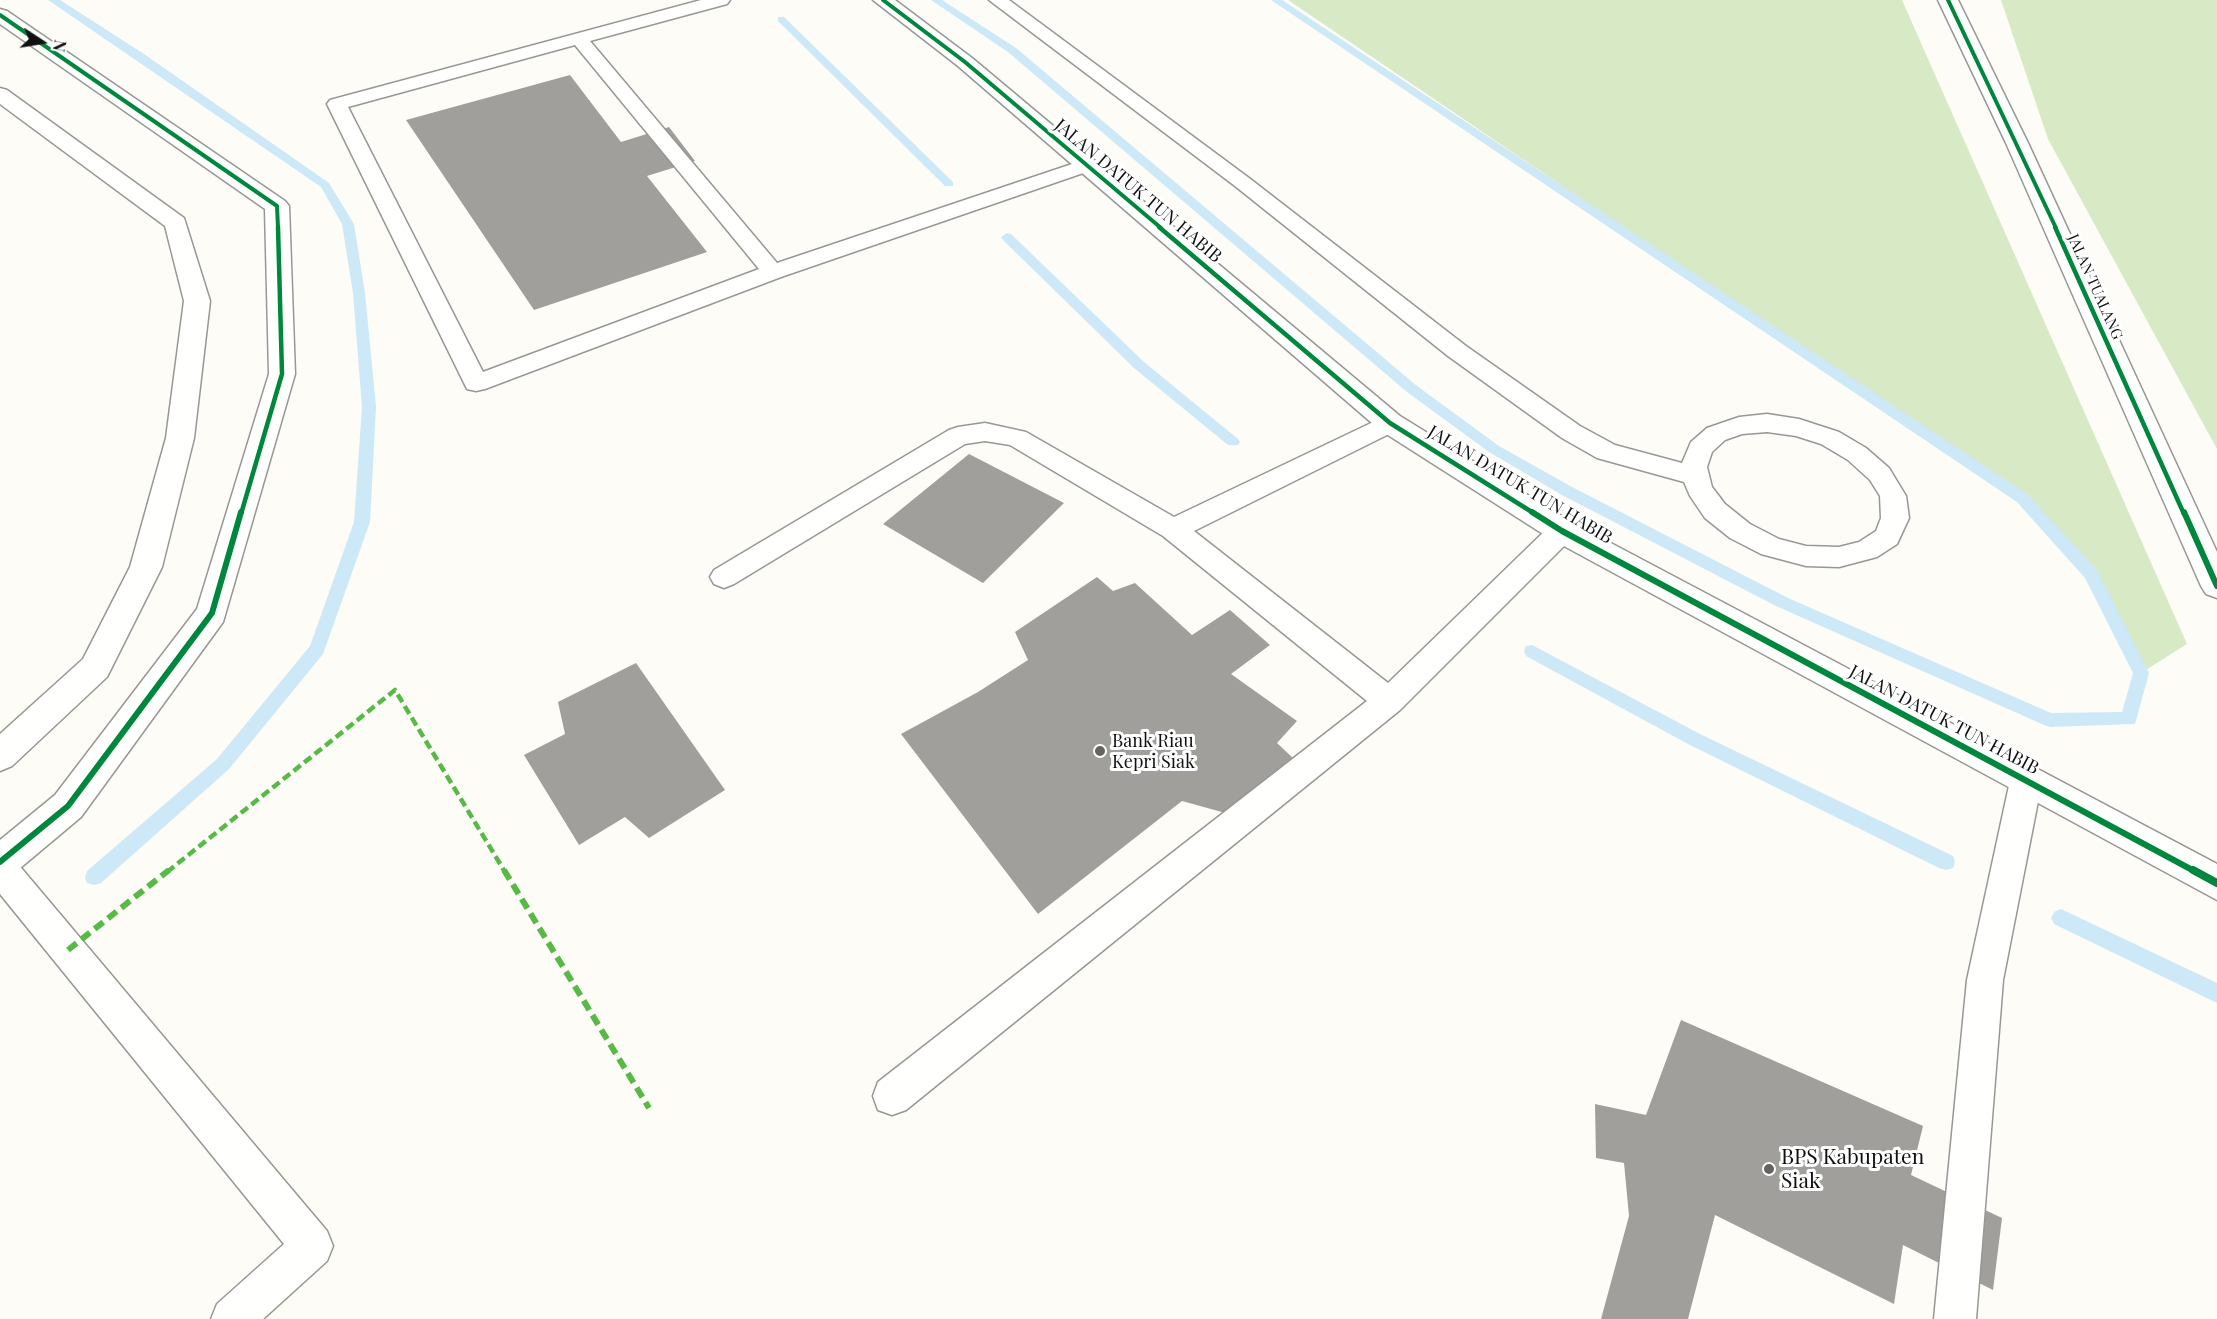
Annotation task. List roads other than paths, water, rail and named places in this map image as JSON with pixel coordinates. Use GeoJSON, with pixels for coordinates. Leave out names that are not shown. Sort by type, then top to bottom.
{"type":"FeatureCollection","features":[{"type":"Feature","properties":{"kind":"street","name":"JALAN DATUK TUN HABIB"},"geometry":{"type":"LineString","coordinates":[[883,0],[965,62],[1390,423],[1562,531],[2217,883]]}},
{"type":"Feature","properties":{"kind":"street","name":"JALAN TUALANG"},"geometry":{"type":"LineString","coordinates":[[1948,0],[2017,143],[2217,586]]}},
{"type":"Feature","properties":{"kind":"street"},"geometry":{"type":"LineString","coordinates":[[0,15],[277,206],[282,374],[212,613],[69,806],[0,862]]}},
{"type":"Feature","properties":{"kind":"street"},"geometry":{"type":"LineString","coordinates":[[0,94],[176,223],[197,301],[180,438],[146,567],[95,668],[0,756]]}},
{"type":"Feature","properties":{"kind":"lane"},"geometry":{"type":"LineString","coordinates":[[722,0],[337,104],[476,383],[773,272],[1085,166]]}},
{"type":"Feature","properties":{"kind":"lane"},"geometry":{"type":"LineString","coordinates":[[998,0],[1242,182],[1457,351],[1571,432],[1606,452],[1696,476]]}},
{"type":"Feature","properties":{"kind":"lane"},"geometry":{"type":"LineString","coordinates":[[579,39],[773,272]]}},
{"type":"Feature","properties":{"kind":"lane"},"geometry":{"type":"LineString","coordinates":[[1173,529],[1390,423]]}},
{"type":"Feature","properties":{"kind":"lane"},"geometry":{"type":"LineString","coordinates":[[1767,423],[1799,428],[1830,438],[1857,454],[1880,474],[1893,496],[1895,518],[1887,537],[1867,550],[1839,557],[1806,556],[1771,547],[1740,531],[1715,511],[1700,489],[1696,476],[1694,467],[1700,448],[1716,434],[1739,426],[1767,423]]}},
{"type":"Feature","properties":{"kind":"lane"},"geometry":{"type":"LineString","coordinates":[[724,577],[958,436],[985,432],[1017,438],[1173,529],[1389,701]]}},
{"type":"Feature","properties":{"kind":"lane"},"geometry":{"type":"LineString","coordinates":[[892,1096],[1389,701],[1562,531]]}},
{"type":"Feature","properties":{"kind":"lane"},"geometry":{"type":"LineString","coordinates":[[1955,1319],[1985,981],[2026,781]]}},
{"type":"Feature","properties":{"kind":"lane"},"geometry":{"type":"LineString","coordinates":[[0,868],[312,1246],[232,1319]]}},
{"type":"Feature","properties":{"kind":"waterway"},"geometry":{"type":"LineString","coordinates":[[53,0],[140,56],[325,185],[348,224],[359,293],[369,407],[362,522],[317,649],[223,764],[94,877]]}},
{"type":"Feature","properties":{"kind":"waterway"},"geometry":{"type":"LineString","coordinates":[[936,0],[1012,50],[1412,389],[1494,449],[1567,491],[1782,602],[2050,720],[2129,719],[2141,673],[2091,574],[2022,498],[1276,0]]}},
{"type":"Feature","properties":{"kind":"waterway"},"geometry":{"type":"LineString","coordinates":[[781,19],[949,184]]}},
{"type":"Feature","properties":{"kind":"waterway"},"geometry":{"type":"LineString","coordinates":[[1007,237],[1139,365],[1233,442]]}},
{"type":"Feature","properties":{"kind":"waterway"},"geometry":{"type":"LineString","coordinates":[[1532,651],[1694,739],[1946,862]]}},
{"type":"Feature","properties":{"kind":"waterway"},"geometry":{"type":"LineString","coordinates":[[2061,918],[2217,993]]}},
{"type":"Feature","properties":{"kind":"place","name":"Bank Riau Kepri Siak"},"geometry":{"type":"Point","coordinates":[1100,751]}},
{"type":"Feature","properties":{"kind":"place","name":"BPS Kabupaten Siak"},"geometry":{"type":"Point","coordinates":[1769,1169]}}]}
